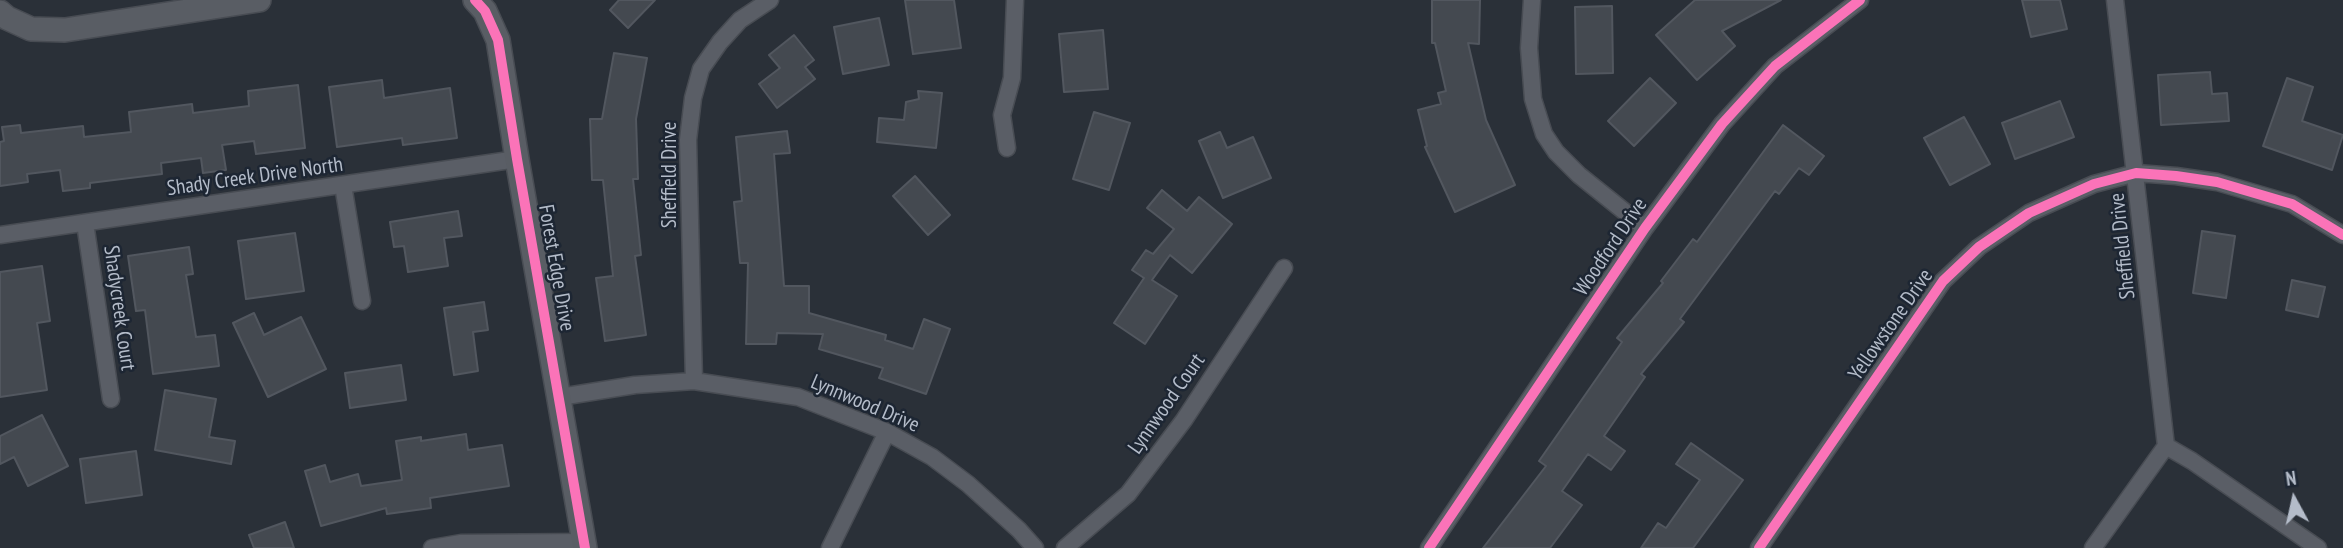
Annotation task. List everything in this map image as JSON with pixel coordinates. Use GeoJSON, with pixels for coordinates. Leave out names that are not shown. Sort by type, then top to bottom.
{"type":"FeatureCollection","features":[{"type":"Feature","properties":{"kind":"street"},"geometry":{"type":"LineString","coordinates":[[0,12],[6,18],[31,29],[65,30],[259,0]]}},
{"type":"Feature","properties":{"kind":"street","name":"Forest Edge Drive"},"geometry":{"type":"LineString","coordinates":[[475,0],[485,11],[499,40],[517,159],[585,545]]}},
{"type":"Feature","properties":{"kind":"street","name":"Sheffield Drive"},"geometry":{"type":"LineString","coordinates":[[694,381],[688,141],[693,98],[701,69],[720,42],[740,20],[770,0]]}},
{"type":"Feature","properties":{"kind":"street"},"geometry":{"type":"LineString","coordinates":[[1007,148],[1002,115],[1012,78],[1015,0]]}},
{"type":"Feature","properties":{"kind":"street"},"geometry":{"type":"LineString","coordinates":[[1532,0],[1529,48],[1532,86],[1544,134],[1556,152],[1579,175],[1645,228]]}},
{"type":"Feature","properties":{"kind":"street","name":"Woodford Drive"},"geometry":{"type":"LineString","coordinates":[[1429,548],[1645,228],[1722,124],[1775,66],[1860,0]]}},
{"type":"Feature","properties":{"kind":"street","name":"Sheffield Drive"},"geometry":{"type":"LineString","coordinates":[[2115,0],[2166,446]]}},
{"type":"Feature","properties":{"kind":"street","name":"Shady Creek Drive North"},"geometry":{"type":"LineString","coordinates":[[0,235],[517,159]]}},
{"type":"Feature","properties":{"kind":"street","name":"Yellowstone Drive"},"geometry":{"type":"LineString","coordinates":[[1759,548],[1943,281],[1979,247],[2029,213],[2094,184],[2136,173],[2217,183],[2292,204],[2343,235]]}},
{"type":"Feature","properties":{"kind":"street"},"geometry":{"type":"LineString","coordinates":[[343,185],[362,301]]}},
{"type":"Feature","properties":{"kind":"street","name":"Shadycreek Court"},"geometry":{"type":"LineString","coordinates":[[85,223],[111,399]]}},
{"type":"Feature","properties":{"kind":"street","name":"Lynnwood Court"},"geometry":{"type":"LineString","coordinates":[[1065,548],[1128,494],[1184,420],[1284,268]]}},
{"type":"Feature","properties":{"kind":"street","name":"Lynnwood Drive"},"geometry":{"type":"LineString","coordinates":[[559,397],[635,385],[694,381],[798,397],[887,432],[932,457],[968,484],[1035,548]]}},
{"type":"Feature","properties":{"kind":"street"},"geometry":{"type":"LineString","coordinates":[[830,548],[887,432]]}},
{"type":"Feature","properties":{"kind":"street"},"geometry":{"type":"LineString","coordinates":[[2093,548],[2166,446],[2318,548]]}},
{"type":"Feature","properties":{"kind":"street"},"geometry":{"type":"LineString","coordinates":[[432,548],[460,542],[585,545]]}},
{"type":"Feature","properties":{"kind":"building"},"geometry":{"type":"Polygon","coordinates":[[[619,0],[655,0],[628,28],[610,10],[619,0]]]}},
{"type":"Feature","properties":{"kind":"building"},"geometry":{"type":"Polygon","coordinates":[[[905,0],[954,0],[961,48],[913,54],[905,0]]]}},
{"type":"Feature","properties":{"kind":"building"},"geometry":{"type":"Polygon","coordinates":[[[1432,0],[1480,0],[1479,44],[1468,43],[1486,120],[1515,185],[1455,212],[1425,147],[1427,146],[1418,110],[1441,104],[1438,93],[1446,91],[1435,43],[1432,43],[1432,0]]]}},
{"type":"Feature","properties":{"kind":"building"},"geometry":{"type":"Polygon","coordinates":[[[1695,0],[1781,0],[1722,31],[1735,46],[1697,80],[1656,35],[1695,0]]]}},
{"type":"Feature","properties":{"kind":"building"},"geometry":{"type":"Polygon","coordinates":[[[2022,0],[2060,0],[2067,29],[2031,37],[2022,0]]]}},
{"type":"Feature","properties":{"kind":"building"},"geometry":{"type":"Polygon","coordinates":[[[1612,6],[1613,73],[1576,74],[1575,7],[1612,6]]]}},
{"type":"Feature","properties":{"kind":"building"},"geometry":{"type":"Polygon","coordinates":[[[879,18],[889,65],[843,74],[834,27],[879,18]]]}},
{"type":"Feature","properties":{"kind":"building"},"geometry":{"type":"Polygon","coordinates":[[[1103,30],[1108,89],[1064,92],[1059,34],[1103,30]]]}},
{"type":"Feature","properties":{"kind":"building"},"geometry":{"type":"Polygon","coordinates":[[[794,35],[814,60],[805,67],[815,79],[777,108],[759,84],[780,68],[769,55],[794,35]]]}},
{"type":"Feature","properties":{"kind":"building"},"geometry":{"type":"Polygon","coordinates":[[[614,53],[647,58],[636,119],[638,179],[633,179],[641,255],[635,256],[646,335],[605,341],[596,278],[613,276],[603,180],[592,180],[590,119],[602,119],[614,53]]]}},
{"type":"Feature","properties":{"kind":"building"},"geometry":{"type":"Polygon","coordinates":[[[2210,72],[2212,94],[2227,93],[2229,121],[2161,125],[2158,75],[2210,72]]]}},
{"type":"Feature","properties":{"kind":"building"},"geometry":{"type":"Polygon","coordinates":[[[1650,78],[1676,103],[1634,146],[1608,121],[1650,78]]]}},
{"type":"Feature","properties":{"kind":"building"},"geometry":{"type":"Polygon","coordinates":[[[2287,78],[2313,87],[2302,121],[2343,135],[2332,170],[2263,146],[2287,78]]]}},
{"type":"Feature","properties":{"kind":"building"},"geometry":{"type":"Polygon","coordinates":[[[382,80],[384,98],[450,88],[457,138],[403,145],[402,138],[337,147],[329,87],[382,80]]]}},
{"type":"Feature","properties":{"kind":"building"},"geometry":{"type":"Polygon","coordinates":[[[298,85],[305,148],[256,154],[254,141],[222,145],[226,170],[203,173],[201,158],[161,163],[162,174],[90,183],[90,188],[63,191],[60,170],[27,174],[28,182],[0,186],[0,142],[4,141],[2,127],[20,125],[21,133],[83,126],[84,137],[131,132],[129,112],[192,104],[193,113],[249,106],[248,91],[298,85]]]}},
{"type":"Feature","properties":{"kind":"building"},"geometry":{"type":"Polygon","coordinates":[[[918,91],[942,93],[936,148],[877,142],[879,118],[904,120],[906,102],[919,99],[918,91]]]}},
{"type":"Feature","properties":{"kind":"building"},"geometry":{"type":"Polygon","coordinates":[[[2060,101],[2074,137],[2015,159],[2002,123],[2060,101]]]}},
{"type":"Feature","properties":{"kind":"building"},"geometry":{"type":"Polygon","coordinates":[[[1094,112],[1130,123],[1109,190],[1073,179],[1094,112]]]}},
{"type":"Feature","properties":{"kind":"building"},"geometry":{"type":"Polygon","coordinates":[[[1964,117],[1990,164],[1950,185],[1924,138],[1964,117]]]}},
{"type":"Feature","properties":{"kind":"building"},"geometry":{"type":"Polygon","coordinates":[[[1783,125],[1824,156],[1809,175],[1799,168],[1779,194],[1775,191],[1680,319],[1684,322],[1641,374],[1645,377],[1604,436],[1625,451],[1611,470],[1588,454],[1562,491],[1582,505],[1550,548],[1483,548],[1546,466],[1539,461],[1622,342],[1617,338],[1663,283],[1661,281],[1693,239],[1697,242],[1783,125]]]}},
{"type":"Feature","properties":{"kind":"building"},"geometry":{"type":"Polygon","coordinates":[[[787,131],[790,153],[774,154],[784,286],[809,286],[809,313],[886,335],[885,340],[913,349],[924,319],[950,329],[926,394],[879,378],[883,368],[819,349],[823,334],[777,333],[776,344],[746,344],[748,263],[740,263],[734,202],[742,201],[736,137],[787,131]]]}},
{"type":"Feature","properties":{"kind":"building"},"geometry":{"type":"Polygon","coordinates":[[[1220,132],[1227,148],[1253,137],[1271,178],[1223,198],[1199,141],[1220,132]]]}},
{"type":"Feature","properties":{"kind":"building"},"geometry":{"type":"Polygon","coordinates":[[[915,176],[950,215],[928,235],[893,196],[915,176]]]}},
{"type":"Feature","properties":{"kind":"building"},"geometry":{"type":"Polygon","coordinates":[[[1162,190],[1187,211],[1199,197],[1232,224],[1192,273],[1170,255],[1152,280],[1177,296],[1145,344],[1114,323],[1144,278],[1132,270],[1146,250],[1153,254],[1174,229],[1147,208],[1162,190]]]}},
{"type":"Feature","properties":{"kind":"building"},"geometry":{"type":"Polygon","coordinates":[[[458,211],[462,236],[444,238],[448,266],[408,272],[404,246],[394,247],[390,222],[458,211]]]}},
{"type":"Feature","properties":{"kind":"building"},"geometry":{"type":"Polygon","coordinates":[[[2202,231],[2235,236],[2226,298],[2193,293],[2202,231]]]}},
{"type":"Feature","properties":{"kind":"building"},"geometry":{"type":"Polygon","coordinates":[[[295,233],[304,291],[246,299],[238,241],[295,233]]]}},
{"type":"Feature","properties":{"kind":"building"},"geometry":{"type":"Polygon","coordinates":[[[189,247],[193,274],[186,275],[196,337],[215,335],[219,366],[153,374],[145,310],[136,311],[128,256],[189,247]]]}},
{"type":"Feature","properties":{"kind":"building"},"geometry":{"type":"Polygon","coordinates":[[[42,266],[50,321],[37,323],[47,390],[0,397],[0,272],[42,266]]]}},
{"type":"Feature","properties":{"kind":"building"},"geometry":{"type":"Polygon","coordinates":[[[2292,280],[2325,287],[2318,317],[2286,310],[2292,280]]]}},
{"type":"Feature","properties":{"kind":"building"},"geometry":{"type":"Polygon","coordinates":[[[484,302],[488,330],[473,332],[478,371],[454,375],[444,308],[484,302]]]}},
{"type":"Feature","properties":{"kind":"building"},"geometry":{"type":"Polygon","coordinates":[[[254,313],[264,335],[301,317],[326,369],[268,397],[233,323],[254,313]]]}},
{"type":"Feature","properties":{"kind":"building"},"geometry":{"type":"Polygon","coordinates":[[[401,365],[406,400],[350,408],[345,373],[401,365]]]}},
{"type":"Feature","properties":{"kind":"building"},"geometry":{"type":"Polygon","coordinates":[[[165,390],[216,399],[209,437],[235,441],[231,464],[155,450],[165,390]]]}},
{"type":"Feature","properties":{"kind":"building"},"geometry":{"type":"Polygon","coordinates":[[[42,415],[68,466],[28,486],[14,457],[0,464],[0,436],[42,415]]]}},
{"type":"Feature","properties":{"kind":"building"},"geometry":{"type":"Polygon","coordinates":[[[466,434],[468,450],[502,445],[509,486],[430,498],[431,508],[387,514],[386,508],[321,526],[305,471],[325,465],[330,482],[358,474],[361,486],[402,480],[396,441],[421,437],[421,441],[466,434]]]}},
{"type":"Feature","properties":{"kind":"building"},"geometry":{"type":"Polygon","coordinates":[[[1691,443],[1743,480],[1693,548],[1641,548],[1658,523],[1666,528],[1700,480],[1676,464],[1691,443]]]}},
{"type":"Feature","properties":{"kind":"building"},"geometry":{"type":"Polygon","coordinates":[[[136,451],[142,495],[86,503],[80,459],[136,451]]]}},
{"type":"Feature","properties":{"kind":"building"},"geometry":{"type":"Polygon","coordinates":[[[285,522],[294,548],[254,548],[249,535],[285,522]]]}},
{"type":"Feature","properties":{"kind":"cycle path"},"geometry":{"type":"LineString","coordinates":[[475,0],[485,11],[498,40],[585,548]]}},
{"type":"Feature","properties":{"kind":"cycle path"},"geometry":{"type":"LineString","coordinates":[[1429,548],[1645,228],[1722,124],[1775,66],[1860,0]]}},
{"type":"Feature","properties":{"kind":"cycle path"},"geometry":{"type":"LineString","coordinates":[[1759,548],[1943,281],[1979,247],[2029,213],[2094,184],[2136,173],[2217,182],[2292,204],[2343,235]]}}]}
